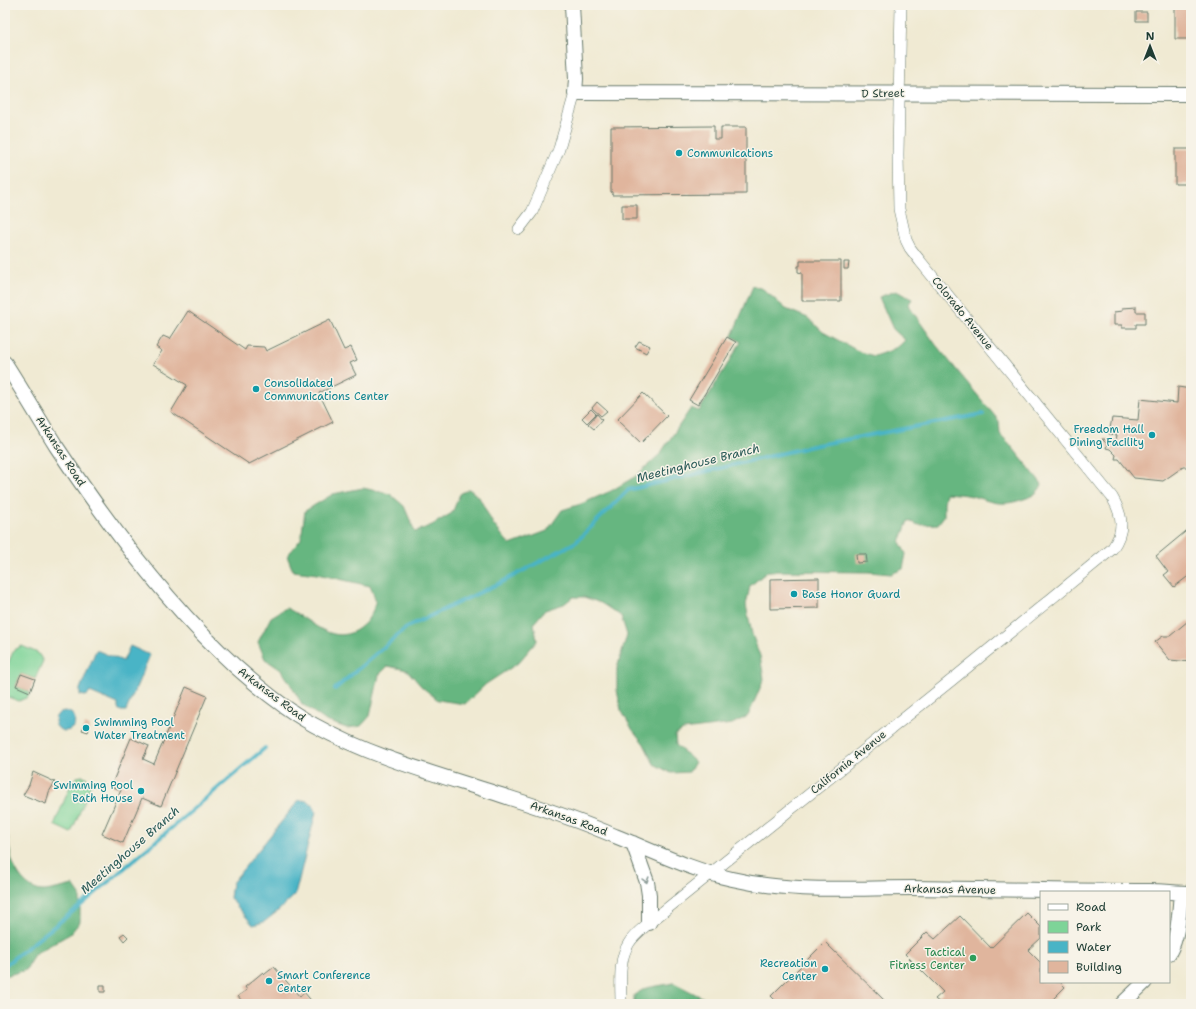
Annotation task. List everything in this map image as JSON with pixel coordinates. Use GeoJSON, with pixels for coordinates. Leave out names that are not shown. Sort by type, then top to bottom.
{"type":"FeatureCollection","features":[{"type":"Feature","properties":{"kind":"street"},"geometry":{"type":"LineString","coordinates":[[519,229],[532,212],[558,149],[575,93],[576,72],[572,5]]}},
{"type":"Feature","properties":{"kind":"street","name":"Colorado Avenue"},"geometry":{"type":"LineString","coordinates":[[901,5],[898,177],[899,209],[906,240],[917,257],[1112,497],[1119,512],[1121,530],[1112,549],[1084,572]]}},
{"type":"Feature","properties":{"kind":"street","name":"D Street"},"geometry":{"type":"LineString","coordinates":[[575,93],[1191,94]]}},
{"type":"Feature","properties":{"kind":"street","name":"Arkansas Road"},"geometry":{"type":"LineString","coordinates":[[5,363],[71,468],[118,534],[164,592],[188,619],[237,667],[291,711],[327,732],[369,751],[552,811],[710,874]]}},
{"type":"Feature","properties":{"kind":"street","name":"California Avenue"},"geometry":{"type":"LineString","coordinates":[[621,1004],[620,979],[622,960],[629,943],[649,923],[1084,572]]}},
{"type":"Feature","properties":{"kind":"street"},"geometry":{"type":"LineString","coordinates":[[634,843],[647,882],[649,895],[649,923]]}},
{"type":"Feature","properties":{"kind":"street","name":"Arkansas Avenue"},"geometry":{"type":"LineString","coordinates":[[710,874],[766,885],[811,889],[909,888],[1032,891],[1158,891]]}},
{"type":"Feature","properties":{"kind":"street","name":"Arkansas Avenue"},"geometry":{"type":"LineString","coordinates":[[1170,892],[1186,893]]}},
{"type":"Feature","properties":{"kind":"street"},"geometry":{"type":"LineString","coordinates":[[1170,951],[1186,893]]}},
{"type":"Feature","properties":{"kind":"street"},"geometry":{"type":"LineString","coordinates":[[1122,1004],[1144,983]]}},
{"type":"Feature","properties":{"kind":"green space"},"geometry":{"type":"Polygon","coordinates":[[[753,286],[763,289],[786,309],[808,318],[823,332],[860,352],[874,356],[899,346],[905,340],[893,329],[879,297],[896,291],[912,299],[908,305],[936,345],[999,421],[1000,434],[1042,484],[1038,491],[1027,498],[1005,503],[993,502],[969,495],[946,493],[944,502],[944,516],[938,524],[919,525],[908,521],[900,542],[906,554],[903,569],[891,574],[869,572],[768,571],[750,586],[746,605],[752,634],[760,656],[764,679],[748,716],[732,724],[683,730],[675,735],[676,745],[695,762],[689,772],[671,773],[654,764],[644,744],[632,729],[621,710],[617,690],[617,668],[627,635],[621,616],[601,603],[584,597],[573,597],[564,604],[545,610],[534,623],[537,641],[518,663],[486,684],[465,704],[438,700],[422,687],[407,670],[388,666],[379,675],[370,716],[361,726],[347,728],[326,721],[302,704],[281,670],[265,659],[258,642],[271,617],[286,608],[325,631],[344,635],[354,631],[365,623],[375,602],[370,586],[317,574],[293,571],[287,556],[301,539],[305,511],[333,494],[363,488],[390,494],[404,506],[415,532],[432,525],[452,513],[460,494],[469,489],[479,497],[493,524],[510,545],[547,531],[562,510],[581,504],[611,491],[636,476],[660,454],[691,408],[699,411],[741,342],[732,336],[753,286]]]}},
{"type":"Feature","properties":{"kind":"green space"},"geometry":{"type":"Polygon","coordinates":[[[22,646],[38,653],[43,661],[35,679],[21,674],[16,686],[30,692],[28,697],[19,701],[5,696],[5,670],[14,650],[22,646]]]}},
{"type":"Feature","properties":{"kind":"green space"},"geometry":{"type":"Polygon","coordinates":[[[77,777],[86,777],[91,784],[71,833],[54,825],[72,782],[77,777]]]}},
{"type":"Feature","properties":{"kind":"green space"},"geometry":{"type":"Polygon","coordinates":[[[5,828],[13,862],[22,880],[33,888],[45,891],[73,885],[80,895],[80,922],[70,934],[34,954],[26,970],[5,976],[5,828]]]}},
{"type":"Feature","properties":{"kind":"green space"},"geometry":{"type":"Polygon","coordinates":[[[674,983],[715,1004],[634,1004],[634,995],[646,988],[674,983]]]}},
{"type":"Feature","properties":{"kind":"water"},"geometry":{"type":"Polygon","coordinates":[[[130,646],[150,655],[126,711],[121,711],[118,709],[118,704],[90,692],[85,696],[80,695],[80,689],[96,650],[123,661],[130,646]]]}},
{"type":"Feature","properties":{"kind":"water"},"geometry":{"type":"Polygon","coordinates":[[[65,711],[72,714],[75,721],[72,728],[65,731],[58,728],[55,721],[58,714],[65,711]]]}},
{"type":"Feature","properties":{"kind":"water"},"geometry":{"type":"Polygon","coordinates":[[[299,800],[310,803],[316,812],[295,895],[264,922],[253,925],[230,898],[232,883],[299,800]]]}},
{"type":"Feature","properties":{"kind":"building"},"geometry":{"type":"Polygon","coordinates":[[[1175,5],[1191,5],[1191,39],[1175,39],[1175,5]]]}},
{"type":"Feature","properties":{"kind":"building"},"geometry":{"type":"Polygon","coordinates":[[[1136,12],[1147,12],[1147,21],[1136,21],[1136,12]]]}},
{"type":"Feature","properties":{"kind":"building","name":"Communications"},"geometry":{"type":"Polygon","coordinates":[[[714,126],[714,139],[721,139],[721,127],[746,127],[746,194],[612,195],[611,127],[714,126]]]}},
{"type":"Feature","properties":{"kind":"building"},"geometry":{"type":"Polygon","coordinates":[[[1175,149],[1191,149],[1191,184],[1175,184],[1175,149]]]}},
{"type":"Feature","properties":{"kind":"building"},"geometry":{"type":"Polygon","coordinates":[[[622,205],[637,205],[637,219],[622,219],[622,205]]]}},
{"type":"Feature","properties":{"kind":"building"},"geometry":{"type":"Polygon","coordinates":[[[800,261],[841,261],[841,301],[802,301],[802,273],[798,272],[800,261]]]}},
{"type":"Feature","properties":{"kind":"building"},"geometry":{"type":"Polygon","coordinates":[[[844,262],[849,262],[848,269],[844,269],[844,262]]]}},
{"type":"Feature","properties":{"kind":"building"},"geometry":{"type":"Polygon","coordinates":[[[1136,307],[1136,312],[1145,312],[1145,324],[1136,324],[1136,328],[1122,328],[1122,325],[1114,325],[1114,312],[1122,311],[1122,308],[1136,307]]]}},
{"type":"Feature","properties":{"kind":"building","name":"Consolidated Communications Center"},"geometry":{"type":"Polygon","coordinates":[[[188,311],[245,350],[247,346],[264,347],[266,351],[330,320],[344,350],[351,347],[357,360],[350,363],[356,375],[319,393],[333,422],[249,464],[171,412],[187,385],[153,364],[162,351],[156,347],[163,336],[170,339],[188,311]]]}},
{"type":"Feature","properties":{"kind":"building"},"geometry":{"type":"Polygon","coordinates":[[[727,337],[736,342],[698,405],[689,400],[727,337]]]}},
{"type":"Feature","properties":{"kind":"building"},"geometry":{"type":"Polygon","coordinates":[[[639,341],[650,346],[646,353],[635,347],[639,341]]]}},
{"type":"Feature","properties":{"kind":"building","name":"Freedom Hall Dining Facility"},"geometry":{"type":"Polygon","coordinates":[[[1178,387],[1191,389],[1191,461],[1188,467],[1183,467],[1163,481],[1134,478],[1119,459],[1115,459],[1116,455],[1110,449],[1106,448],[1107,444],[1102,439],[1116,440],[1117,435],[1109,434],[1112,418],[1138,420],[1140,399],[1177,403],[1178,387]]]}},
{"type":"Feature","properties":{"kind":"building"},"geometry":{"type":"Polygon","coordinates":[[[643,393],[667,416],[641,443],[617,420],[643,393]]]}},
{"type":"Feature","properties":{"kind":"building"},"geometry":{"type":"Polygon","coordinates":[[[597,402],[607,411],[601,416],[592,408],[597,402]]]}},
{"type":"Feature","properties":{"kind":"building"},"geometry":{"type":"Polygon","coordinates":[[[591,409],[596,414],[587,423],[582,418],[591,409]]]}},
{"type":"Feature","properties":{"kind":"building"},"geometry":{"type":"Polygon","coordinates":[[[597,414],[602,420],[594,429],[588,424],[597,414]]]}},
{"type":"Feature","properties":{"kind":"building"},"geometry":{"type":"Polygon","coordinates":[[[1191,527],[1191,574],[1174,587],[1164,575],[1168,572],[1156,556],[1191,527]]]}},
{"type":"Feature","properties":{"kind":"building"},"geometry":{"type":"Polygon","coordinates":[[[856,554],[866,554],[867,562],[857,563],[856,554]]]}},
{"type":"Feature","properties":{"kind":"building","name":"Base Honor Guard"},"geometry":{"type":"Polygon","coordinates":[[[819,578],[819,608],[770,609],[770,579],[819,578]]]}},
{"type":"Feature","properties":{"kind":"building"},"geometry":{"type":"Polygon","coordinates":[[[1188,621],[1191,622],[1191,662],[1170,660],[1155,642],[1163,636],[1170,636],[1188,621]]]}},
{"type":"Feature","properties":{"kind":"building"},"geometry":{"type":"Polygon","coordinates":[[[21,674],[35,679],[30,692],[16,686],[21,674]]]}},
{"type":"Feature","properties":{"kind":"building"},"geometry":{"type":"Polygon","coordinates":[[[186,687],[207,696],[161,806],[142,798],[123,843],[102,834],[121,790],[111,786],[131,738],[149,746],[143,759],[154,764],[186,687]]]}},
{"type":"Feature","properties":{"kind":"building","name":"Swimming Pool Water Treatment"},"geometry":{"type":"Polygon","coordinates":[[[85,724],[90,726],[88,732],[82,730],[85,724]]]}},
{"type":"Feature","properties":{"kind":"building"},"geometry":{"type":"Polygon","coordinates":[[[33,772],[55,782],[49,792],[46,804],[23,795],[29,785],[33,772]]]}},
{"type":"Feature","properties":{"kind":"building","name":"Tactical Fitness Center"},"geometry":{"type":"Polygon","coordinates":[[[1027,913],[1040,926],[1040,939],[1028,950],[1040,962],[1040,983],[1061,983],[1065,987],[1048,1004],[941,1004],[935,999],[943,992],[905,954],[927,932],[935,939],[960,916],[991,948],[1027,913]]]}},
{"type":"Feature","properties":{"kind":"building"},"geometry":{"type":"Polygon","coordinates":[[[124,933],[128,937],[124,941],[120,936],[124,933]]]}},
{"type":"Feature","properties":{"kind":"building","name":"Recreation Center"},"geometry":{"type":"Polygon","coordinates":[[[825,942],[888,1004],[779,1004],[771,996],[825,942]]]}},
{"type":"Feature","properties":{"kind":"building","name":"Smart Conference Center"},"geometry":{"type":"Polygon","coordinates":[[[274,967],[300,997],[304,992],[314,1004],[244,1004],[238,996],[247,990],[245,987],[263,972],[265,974],[274,967]]]}},
{"type":"Feature","properties":{"kind":"building"},"geometry":{"type":"Polygon","coordinates":[[[100,985],[105,985],[105,992],[100,992],[100,985]]]}},
{"type":"Feature","properties":{"kind":"waterway","name":"Meetinghouse Branch"},"geometry":{"type":"LineString","coordinates":[[335,689],[407,627],[504,581],[576,542],[628,490],[817,445],[983,414]]}},
{"type":"Feature","properties":{"kind":"waterway","name":"Meetinghouse Branch"},"geometry":{"type":"LineString","coordinates":[[5,965],[80,906],[265,748]]}},
{"type":"Feature","properties":{"kind":"place","name":"Communications"},"geometry":{"type":"Point","coordinates":[679,153]}},
{"type":"Feature","properties":{"kind":"place","name":"Consolidated Communications Center"},"geometry":{"type":"Point","coordinates":[256,389]}},
{"type":"Feature","properties":{"kind":"place","name":"Freedom Hall Dining Facility"},"geometry":{"type":"Point","coordinates":[1152,435]}},
{"type":"Feature","properties":{"kind":"place","name":"Base Honor Guard"},"geometry":{"type":"Point","coordinates":[794,594]}},
{"type":"Feature","properties":{"kind":"place","name":"Swimming Pool Water Treatment"},"geometry":{"type":"Point","coordinates":[86,728]}},
{"type":"Feature","properties":{"kind":"place","name":"Swimming Pool Bath House"},"geometry":{"type":"Point","coordinates":[141,791]}},
{"type":"Feature","properties":{"kind":"place","name":"Tactical Fitness Center"},"geometry":{"type":"Point","coordinates":[973,958]}},
{"type":"Feature","properties":{"kind":"place","name":"Recreation Center"},"geometry":{"type":"Point","coordinates":[825,969]}},
{"type":"Feature","properties":{"kind":"place","name":"Smart Conference Center"},"geometry":{"type":"Point","coordinates":[269,981]}}]}
